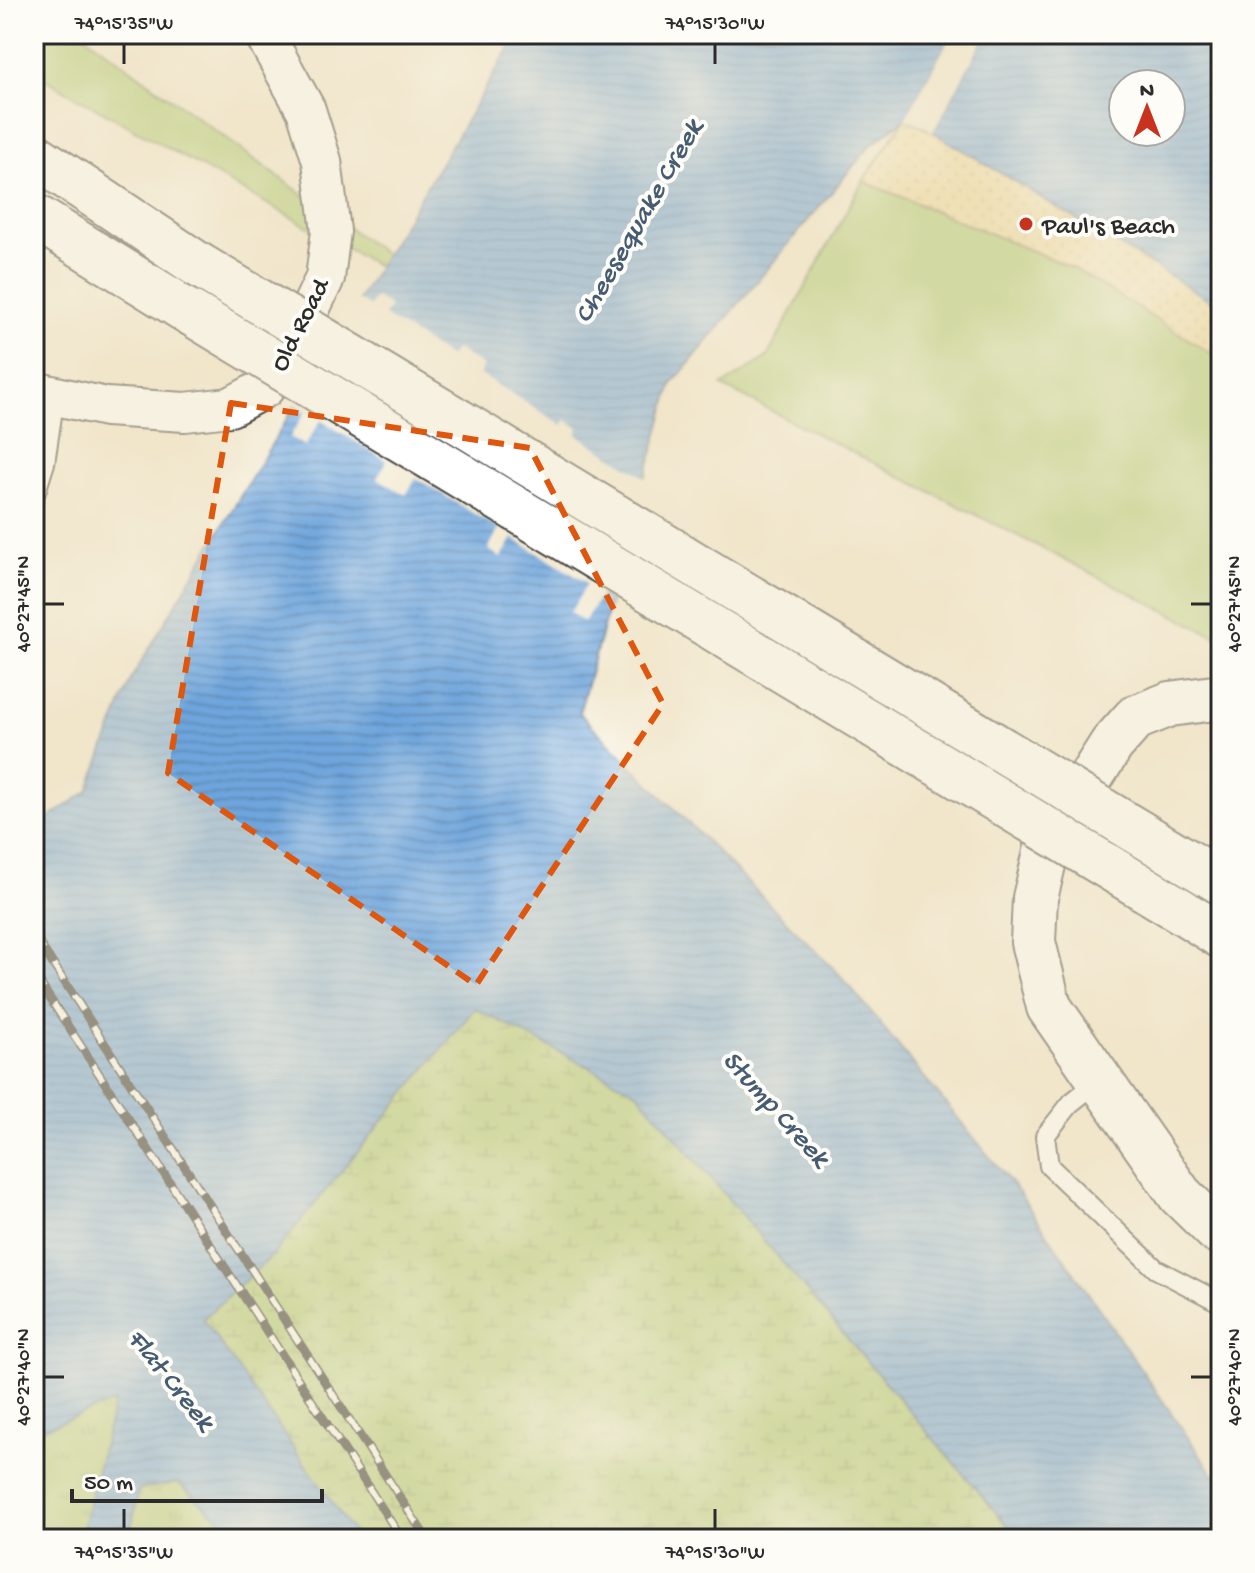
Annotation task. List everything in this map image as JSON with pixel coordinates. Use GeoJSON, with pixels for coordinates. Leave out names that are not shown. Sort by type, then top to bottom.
{"type":"FeatureCollection","features":[{"type":"Feature","properties":{"kind":"highway"},"geometry":{"type":"LineString","coordinates":[[34,155],[197,264],[1221,882]]}},
{"type":"Feature","properties":{"kind":"highway"},"geometry":{"type":"LineString","coordinates":[[34,216],[1221,936]]}},
{"type":"Feature","properties":{"kind":"highway"},"geometry":{"type":"LineString","coordinates":[[1221,697],[1170,704],[1135,718],[1112,744],[1048,844],[1035,898],[1033,942],[1049,1007],[1180,1195],[1221,1233]]}},
{"type":"Feature","properties":{"kind":"street","name":"Old Road"},"geometry":{"type":"LineString","coordinates":[[44,393],[106,407],[185,412],[230,407],[265,388],[294,343],[325,278],[331,231],[322,161],[306,110],[264,34]]}},
{"type":"Feature","properties":{"kind":"lane"},"geometry":{"type":"LineString","coordinates":[[34,498],[45,463],[44,393]]}},
{"type":"Feature","properties":{"kind":"lane"},"geometry":{"type":"LineString","coordinates":[[1100,1080],[1072,1102],[1045,1136],[1049,1166],[1156,1269],[1221,1303]]}},
{"type":"Feature","properties":{"kind":"highlighted area"},"geometry":{"type":"Polygon","coordinates":[[[231,403],[530,448],[663,704],[476,985],[168,773],[231,403]]]}},
{"type":"Feature","properties":{"kind":"green space"},"geometry":{"type":"Polygon","coordinates":[[[34,34],[83,34],[413,275],[408,283],[34,73],[34,34]]]}},
{"type":"Feature","properties":{"kind":"green space"},"geometry":{"type":"Polygon","coordinates":[[[863,181],[1071,267],[1221,359],[1221,639],[722,386],[767,357],[863,181]]]}},
{"type":"Feature","properties":{"kind":"green space"},"geometry":{"type":"Polygon","coordinates":[[[474,1008],[637,1092],[1019,1539],[34,1539],[34,1432],[114,1401],[272,1255],[474,1008]]]}},
{"type":"Feature","properties":{"kind":"green space"},"geometry":{"type":"Polygon","coordinates":[[[114,1401],[281,1539],[34,1539],[34,1432],[114,1401]]]}},
{"type":"Feature","properties":{"kind":"sand","name":"Paul's Beach"},"geometry":{"type":"Polygon","coordinates":[[[905,119],[933,132],[1221,307],[1221,359],[1071,267],[863,181],[905,119]]]}},
{"type":"Feature","properties":{"kind":"water"},"geometry":{"type":"Polygon","coordinates":[[[518,34],[952,34],[905,119],[870,146],[672,384],[579,713],[841,976],[1017,1190],[1215,1476],[1221,1472],[1221,1539],[1019,1539],[637,1092],[475,1008],[273,1255],[203,1319],[358,1539],[243,1539],[178,1483],[139,1489],[129,1539],[83,1539],[83,1527],[114,1402],[34,1432],[34,828],[88,791],[132,677],[518,34]]]}},
{"type":"Feature","properties":{"kind":"water"},"geometry":{"type":"Polygon","coordinates":[[[986,34],[1221,34],[1221,307],[933,132],[986,34]]]}},
{"type":"Feature","properties":{"kind":"pier"},"geometry":{"type":"Polygon","coordinates":[[[952,34],[956,34],[909,121],[905,119],[952,34]]]}},
{"type":"Feature","properties":{"kind":"pier"},"geometry":{"type":"Polygon","coordinates":[[[982,34],[986,34],[933,132],[929,131],[982,34]]]}},
{"type":"Feature","properties":{"kind":"pier"},"geometry":{"type":"Polygon","coordinates":[[[375,297],[390,306],[384,316],[450,357],[456,349],[483,366],[479,374],[562,425],[566,420],[579,428],[576,434],[649,480],[615,601],[602,593],[584,622],[570,613],[587,583],[513,538],[501,558],[488,549],[499,529],[416,478],[406,495],[377,478],[387,461],[321,420],[305,446],[290,437],[306,411],[292,402],[355,298],[369,306],[375,297]]]}},
{"type":"Feature","properties":{"kind":"railway"},"geometry":{"type":"LineString","coordinates":[[34,935],[427,1539]]}},
{"type":"Feature","properties":{"kind":"railway"},"geometry":{"type":"LineString","coordinates":[[34,974],[402,1539]]}},
{"type":"Feature","properties":{"kind":"place","name":"Paul's Beach"},"geometry":{"type":"Point","coordinates":[1026,224]}},
{"type":"Feature","properties":{"kind":"water label","name":"Cheesequake Creek"},"geometry":{"type":"Point","coordinates":[636,220]}},
{"type":"Feature","properties":{"kind":"water label","name":"Stump Creek"},"geometry":{"type":"Point","coordinates":[778,1107]}},
{"type":"Feature","properties":{"kind":"water label","name":"Flat Creek"},"geometry":{"type":"Point","coordinates":[173,1378]}}]}
